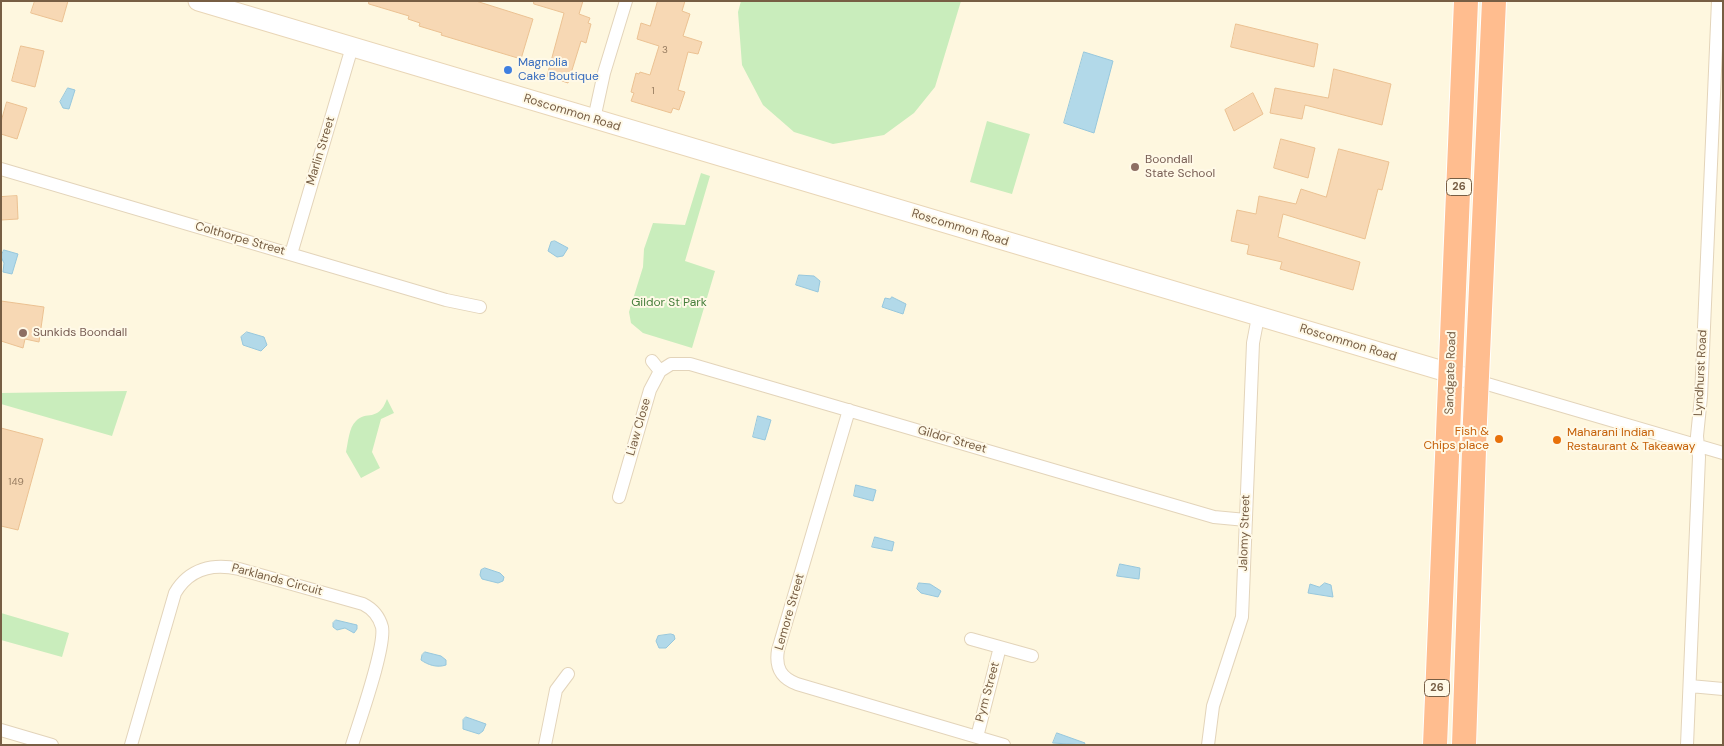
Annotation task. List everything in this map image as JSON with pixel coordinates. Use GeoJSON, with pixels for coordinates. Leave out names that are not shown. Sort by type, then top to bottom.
{"type":"FeatureCollection","features":[{"type":"Feature","properties":{"kind":"highway","name":"Sandgate Road"},"geometry":{"type":"LineString","coordinates":[[1435,745],[1466,1]]}},
{"type":"Feature","properties":{"kind":"highway","name":"Sandgate Road"},"geometry":{"type":"LineString","coordinates":[[1464,745],[1477,381],[1494,1]]}},
{"type":"Feature","properties":{"kind":"street","name":"Roscommon Road"},"geometry":{"type":"LineString","coordinates":[[198,1],[1723,454]]}},
{"type":"Feature","properties":{"kind":"street"},"geometry":{"type":"LineString","coordinates":[[594,119],[604,73],[626,1]]}},
{"type":"Feature","properties":{"kind":"street","name":"Lyndhurst Road"},"geometry":{"type":"LineString","coordinates":[[1687,745],[1718,1]]}},
{"type":"Feature","properties":{"kind":"street","name":"Marlin Street"},"geometry":{"type":"LineString","coordinates":[[291,254],[352,47]]}},
{"type":"Feature","properties":{"kind":"street","name":"Colthorpe Street"},"geometry":{"type":"LineString","coordinates":[[1,169],[452,302],[480,307]]}},
{"type":"Feature","properties":{"kind":"street","name":"Jalomy Street"},"geometry":{"type":"LineString","coordinates":[[1208,745],[1212,706],[1242,618],[1253,343],[1258,317]]}},
{"type":"Feature","properties":{"kind":"street","name":"Gildor Street"},"geometry":{"type":"LineString","coordinates":[[656,366],[685,363],[1214,517],[1246,520]]}},
{"type":"Feature","properties":{"kind":"street","name":"Liaw Close"},"geometry":{"type":"LineString","coordinates":[[618,497],[656,366]]}},
{"type":"Feature","properties":{"kind":"street","name":"Lemore Street"},"geometry":{"type":"LineString","coordinates":[[849,410],[778,650],[778,667],[786,679],[797,684],[1004,745]]}},
{"type":"Feature","properties":{"kind":"street","name":"Parklands Circuit"},"geometry":{"type":"LineString","coordinates":[[131,745],[175,593],[188,577],[197,571],[218,566],[239,569],[363,604],[375,613],[382,628],[381,646],[352,745]]}},
{"type":"Feature","properties":{"kind":"street","name":"Pym Street"},"geometry":{"type":"LineString","coordinates":[[971,639],[1032,656]]}},
{"type":"Feature","properties":{"kind":"street","name":"Pym Street"},"geometry":{"type":"LineString","coordinates":[[977,737],[1000,647]]}},
{"type":"Feature","properties":{"kind":"street"},"geometry":{"type":"LineString","coordinates":[[545,745],[556,690],[568,674]]}},
{"type":"Feature","properties":{"kind":"street"},"geometry":{"type":"LineString","coordinates":[[1690,686],[1723,689]]}},
{"type":"Feature","properties":{"kind":"street"},"geometry":{"type":"LineString","coordinates":[[1,730],[52,745]]}},
{"type":"Feature","properties":{"kind":"green space"},"geometry":{"type":"Polygon","coordinates":[[[741,1],[961,1],[935,87],[914,113],[884,135],[833,144],[794,132],[763,105],[742,65],[738,12],[741,1]]]}},
{"type":"Feature","properties":{"kind":"green space"},"geometry":{"type":"Polygon","coordinates":[[[987,121],[1030,134],[1012,194],[970,182],[987,121]]]}},
{"type":"Feature","properties":{"kind":"green space","name":"Gildor St Park"},"geometry":{"type":"Polygon","coordinates":[[[701,173],[710,176],[685,261],[715,271],[692,348],[643,333],[631,323],[629,312],[643,267],[644,249],[653,223],[685,225],[701,173]]]}},
{"type":"Feature","properties":{"kind":"green space"},"geometry":{"type":"Polygon","coordinates":[[[127,391],[112,436],[1,404],[1,393],[127,391]]]}},
{"type":"Feature","properties":{"kind":"green space"},"geometry":{"type":"Polygon","coordinates":[[[387,399],[394,413],[381,419],[372,452],[380,468],[361,478],[346,452],[350,431],[360,418],[376,414],[380,411],[387,399]]]}},
{"type":"Feature","properties":{"kind":"green space"},"geometry":{"type":"Polygon","coordinates":[[[1,613],[69,633],[62,657],[1,640],[1,613]]]}},
{"type":"Feature","properties":{"kind":"water"},"geometry":{"type":"Polygon","coordinates":[[[1084,52],[1113,61],[1094,133],[1064,123],[1084,52]]]}},
{"type":"Feature","properties":{"kind":"water"},"geometry":{"type":"Polygon","coordinates":[[[68,88],[75,90],[69,109],[63,108],[60,102],[68,88]]]}},
{"type":"Feature","properties":{"kind":"water"},"geometry":{"type":"Polygon","coordinates":[[[555,241],[568,248],[563,256],[557,257],[548,251],[551,242],[555,241]]]}},
{"type":"Feature","properties":{"kind":"water"},"geometry":{"type":"Polygon","coordinates":[[[4,250],[18,254],[12,274],[3,272],[4,263],[1,257],[4,250]]]}},
{"type":"Feature","properties":{"kind":"water"},"geometry":{"type":"Polygon","coordinates":[[[799,275],[814,276],[820,281],[818,292],[796,285],[799,275]]]}},
{"type":"Feature","properties":{"kind":"water"},"geometry":{"type":"Polygon","coordinates":[[[892,297],[906,304],[903,314],[882,307],[885,298],[890,299],[892,297]]]}},
{"type":"Feature","properties":{"kind":"water"},"geometry":{"type":"Polygon","coordinates":[[[247,332],[264,337],[267,345],[261,351],[243,345],[241,337],[247,332]]]}},
{"type":"Feature","properties":{"kind":"water"},"geometry":{"type":"Polygon","coordinates":[[[758,416],[771,420],[765,440],[753,437],[758,416]]]}},
{"type":"Feature","properties":{"kind":"water"},"geometry":{"type":"Polygon","coordinates":[[[856,485],[876,490],[873,501],[854,496],[856,485]]]}},
{"type":"Feature","properties":{"kind":"water"},"geometry":{"type":"Polygon","coordinates":[[[875,537],[894,542],[892,551],[872,547],[875,537]]]}},
{"type":"Feature","properties":{"kind":"water"},"geometry":{"type":"Polygon","coordinates":[[[1120,564],[1140,568],[1139,579],[1117,576],[1120,564]]]}},
{"type":"Feature","properties":{"kind":"water"},"geometry":{"type":"Polygon","coordinates":[[[485,568],[500,573],[504,577],[503,581],[498,583],[482,579],[480,575],[481,570],[485,568]]]}},
{"type":"Feature","properties":{"kind":"water"},"geometry":{"type":"Polygon","coordinates":[[[919,583],[930,584],[941,591],[938,597],[921,593],[917,589],[919,583]]]}},
{"type":"Feature","properties":{"kind":"water"},"geometry":{"type":"Polygon","coordinates":[[[1325,583],[1331,585],[1333,597],[1308,593],[1310,584],[1319,587],[1325,583]]]}},
{"type":"Feature","properties":{"kind":"water"},"geometry":{"type":"Polygon","coordinates":[[[336,620],[357,625],[357,629],[354,633],[345,628],[337,630],[333,627],[333,623],[336,620]]]}},
{"type":"Feature","properties":{"kind":"water"},"geometry":{"type":"Polygon","coordinates":[[[674,635],[675,639],[666,648],[659,648],[656,641],[658,636],[674,635]]]}},
{"type":"Feature","properties":{"kind":"water"},"geometry":{"type":"Polygon","coordinates":[[[425,652],[441,656],[446,660],[446,665],[436,666],[424,662],[421,660],[425,652]]]}},
{"type":"Feature","properties":{"kind":"water"},"geometry":{"type":"Polygon","coordinates":[[[466,717],[486,724],[483,731],[479,734],[463,729],[463,720],[466,717]]]}},
{"type":"Feature","properties":{"kind":"water"},"geometry":{"type":"Polygon","coordinates":[[[1057,733],[1085,743],[1084,745],[1053,743],[1057,733]]]}},
{"type":"Feature","properties":{"kind":"building"},"geometry":{"type":"Polygon","coordinates":[[[35,1],[68,1],[62,22],[31,13],[35,1]]]}},
{"type":"Feature","properties":{"kind":"building"},"geometry":{"type":"Polygon","coordinates":[[[369,1],[476,1],[533,19],[521,59],[441,35],[442,33],[419,26],[420,23],[408,19],[409,16],[369,4],[369,1]]]}},
{"type":"Feature","properties":{"kind":"building"},"geometry":{"type":"Polygon","coordinates":[[[534,1],[583,1],[579,14],[590,18],[588,23],[591,24],[586,43],[581,41],[568,83],[547,76],[564,13],[534,4],[534,1]]]}},
{"type":"Feature","properties":{"kind":"building"},"geometry":{"type":"Polygon","coordinates":[[[658,1],[685,1],[682,11],[690,14],[683,36],[702,42],[698,54],[688,52],[678,90],[685,92],[679,110],[673,108],[671,113],[631,101],[634,93],[631,92],[636,73],[639,74],[640,72],[650,75],[659,46],[637,39],[641,23],[650,26],[658,1]]]}},
{"type":"Feature","properties":{"kind":"building"},"geometry":{"type":"Polygon","coordinates":[[[1236,24],[1318,44],[1314,67],[1231,47],[1236,24]]]}},
{"type":"Feature","properties":{"kind":"building"},"geometry":{"type":"Polygon","coordinates":[[[21,46],[44,51],[35,87],[12,81],[21,46]]]}},
{"type":"Feature","properties":{"kind":"building"},"geometry":{"type":"Polygon","coordinates":[[[1334,69],[1391,84],[1382,125],[1305,105],[1302,119],[1270,113],[1275,88],[1328,98],[1334,69]]]}},
{"type":"Feature","properties":{"kind":"building"},"geometry":{"type":"Polygon","coordinates":[[[1253,93],[1263,114],[1234,131],[1225,110],[1253,93]]]}},
{"type":"Feature","properties":{"kind":"building"},"geometry":{"type":"Polygon","coordinates":[[[7,102],[27,108],[17,139],[1,134],[1,122],[7,102]]]}},
{"type":"Feature","properties":{"kind":"building"},"geometry":{"type":"Polygon","coordinates":[[[1281,139],[1315,148],[1308,178],[1274,168],[1281,139]]]}},
{"type":"Feature","properties":{"kind":"building"},"geometry":{"type":"Polygon","coordinates":[[[1339,149],[1389,162],[1382,190],[1378,189],[1365,239],[1283,214],[1278,237],[1360,262],[1353,290],[1280,269],[1282,262],[1247,254],[1249,245],[1231,241],[1237,210],[1256,214],[1259,196],[1296,204],[1301,189],[1326,197],[1339,149]]]}},
{"type":"Feature","properties":{"kind":"building"},"geometry":{"type":"Polygon","coordinates":[[[17,196],[18,219],[1,220],[1,197],[17,196]]]}},
{"type":"Feature","properties":{"kind":"building"},"geometry":{"type":"Polygon","coordinates":[[[1,301],[44,307],[39,342],[25,339],[23,348],[1,341],[1,301]]]}},
{"type":"Feature","properties":{"kind":"building"},"geometry":{"type":"Polygon","coordinates":[[[1,428],[43,439],[18,530],[1,526],[1,428]]]}},
{"type":"Feature","properties":{"kind":"place","name":"Magnolia Cake Boutique"},"geometry":{"type":"Point","coordinates":[508,70]}},
{"type":"Feature","properties":{"kind":"place","name":"Boondall State School"},"geometry":{"type":"Point","coordinates":[1135,167]}},
{"type":"Feature","properties":{"kind":"place","name":"Sunkids Boondall"},"geometry":{"type":"Point","coordinates":[23,333]}},
{"type":"Feature","properties":{"kind":"place","name":"Fish & Chips place"},"geometry":{"type":"Point","coordinates":[1499,439]}},
{"type":"Feature","properties":{"kind":"place","name":"Maharani Indian Restaurant & Takeaway"},"geometry":{"type":"Point","coordinates":[1557,440]}}]}
